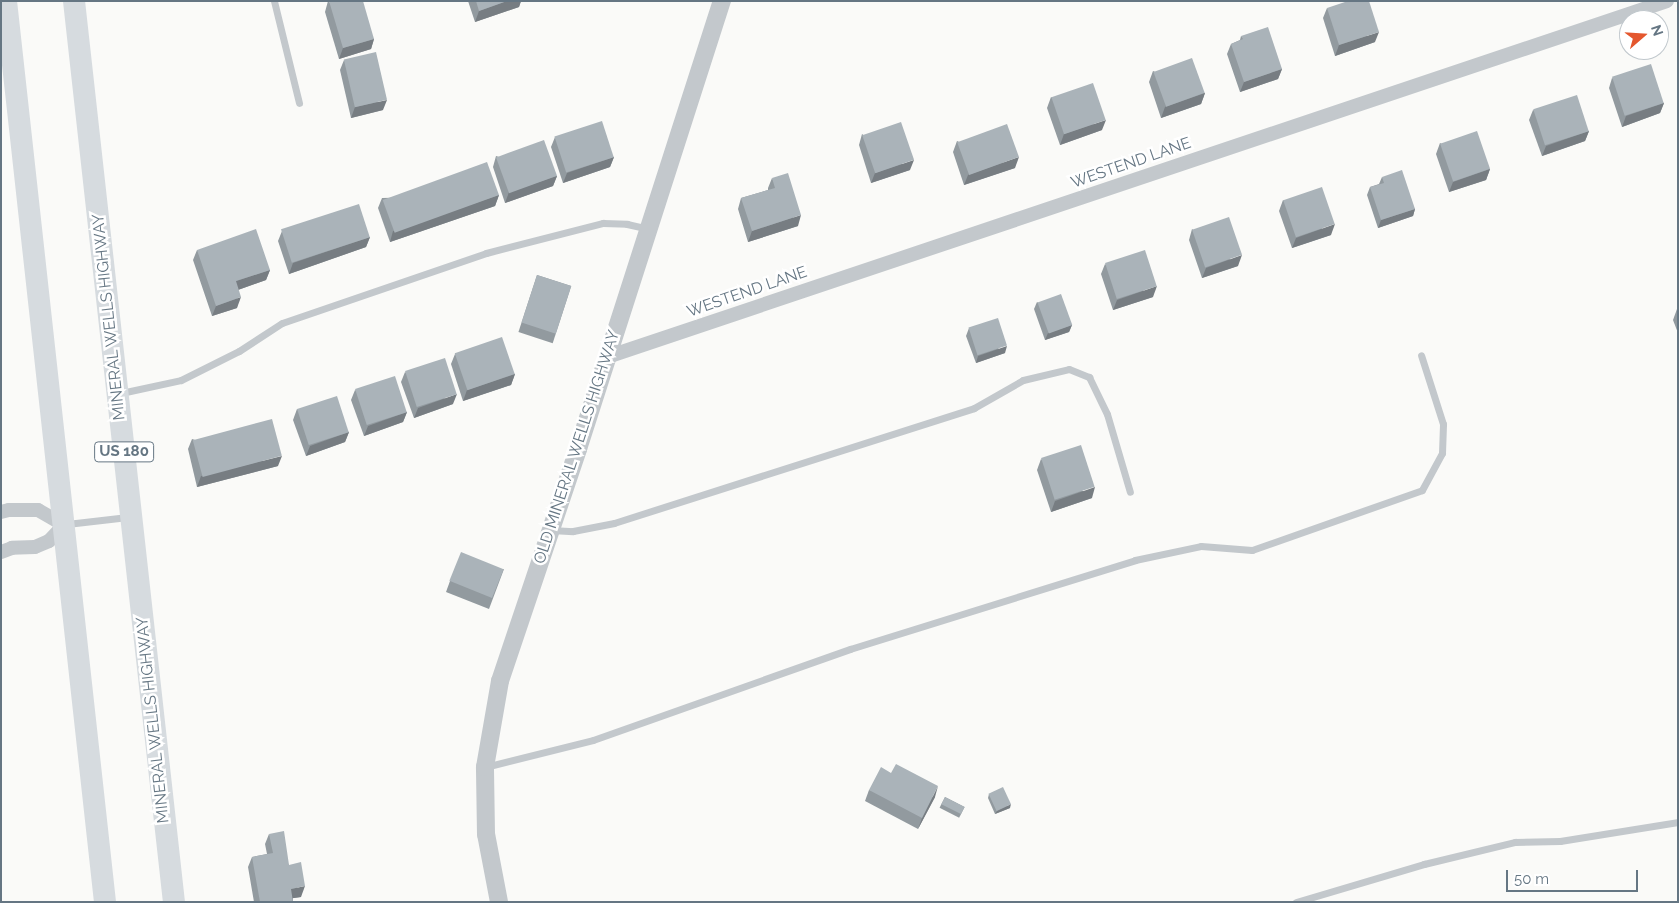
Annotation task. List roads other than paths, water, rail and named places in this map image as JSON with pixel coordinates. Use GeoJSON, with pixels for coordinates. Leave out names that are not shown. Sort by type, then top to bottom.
{"type":"FeatureCollection","features":[{"type":"Feature","properties":{"kind":"main road"},"geometry":{"type":"LineString","coordinates":[[6,1],[105,902]]}},
{"type":"Feature","properties":{"kind":"main road","name":"MINERAL WELLS HIGHWAY"},"geometry":{"type":"LineString","coordinates":[[74,1],[174,902]]}},
{"type":"Feature","properties":{"kind":"street","name":"OLD MINERAL WELLS HIGHWAY"},"geometry":{"type":"LineString","coordinates":[[499,902],[486,834],[485,767],[500,681],[722,1]]}},
{"type":"Feature","properties":{"kind":"street","name":"WESTEND LANE"},"geometry":{"type":"LineString","coordinates":[[606,357],[1667,1]]}},
{"type":"Feature","properties":{"kind":"street"},"geometry":{"type":"LineString","coordinates":[[1,512],[9,510],[38,510],[64,524],[49,541],[35,547],[12,548],[1,552]]}},
{"type":"Feature","properties":{"kind":"lane"},"geometry":{"type":"LineString","coordinates":[[274,1],[299,103]]}},
{"type":"Feature","properties":{"kind":"lane"},"geometry":{"type":"LineString","coordinates":[[118,394],[181,380],[239,351],[282,323],[486,253],[603,223],[627,224],[648,229]]}},
{"type":"Feature","properties":{"kind":"lane"},"geometry":{"type":"LineString","coordinates":[[485,767],[593,740],[850,649],[1135,560],[1201,546],[1252,550],[1422,490],[1442,453],[1443,424],[1421,355]]}},
{"type":"Feature","properties":{"kind":"lane"},"geometry":{"type":"LineString","coordinates":[[550,530],[573,531],[614,523],[974,408],[1023,380],[1069,369],[1089,377],[1107,414],[1130,492]]}},
{"type":"Feature","properties":{"kind":"lane"},"geometry":{"type":"LineString","coordinates":[[64,524],[131,517]]}},
{"type":"Feature","properties":{"kind":"lane"},"geometry":{"type":"LineString","coordinates":[[1296,902],[1424,864],[1515,842],[1560,841],[1678,822]]}}]}
